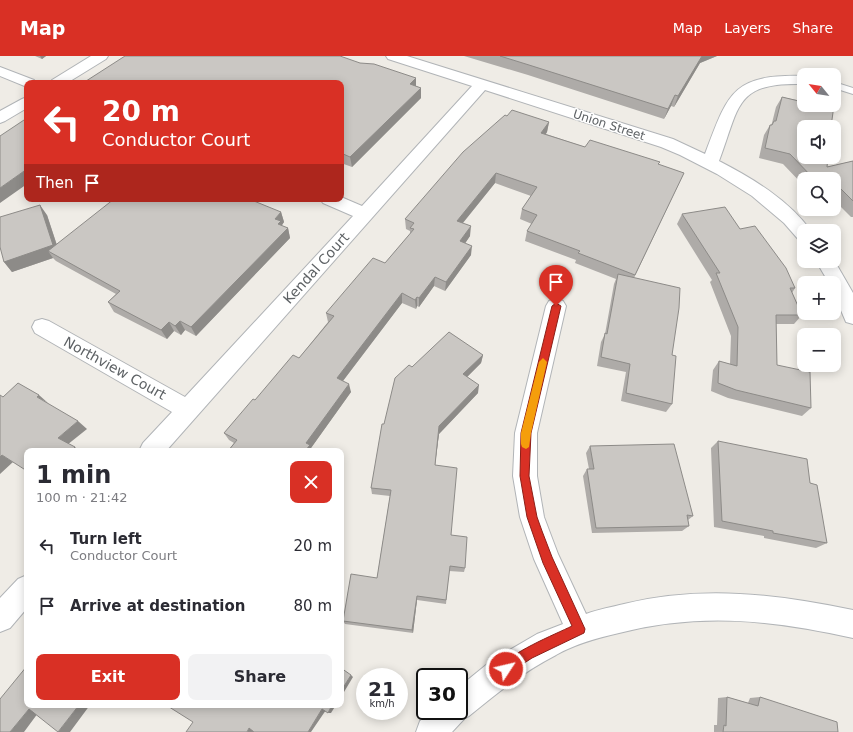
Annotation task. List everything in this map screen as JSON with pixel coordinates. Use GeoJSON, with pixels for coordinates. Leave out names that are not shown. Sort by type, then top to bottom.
{"type":"FeatureCollection","features":[{"type":"Feature","properties":{"kind":"street"},"geometry":{"type":"LineString","coordinates":[[62,80],[101,56]]}},
{"type":"Feature","properties":{"kind":"street","name":"Union Street"},"geometry":{"type":"LineString","coordinates":[[393,56],[666,143],[710,162],[748,184],[776,206],[797,227]]}},
{"type":"Feature","properties":{"kind":"street"},"geometry":{"type":"LineString","coordinates":[[0,70],[24,81]]}},
{"type":"Feature","properties":{"kind":"street"},"geometry":{"type":"LineString","coordinates":[[710,162],[734,101],[743,92],[754,86],[771,81],[797,80]]}},
{"type":"Feature","properties":{"kind":"street","name":"Kendal Court"},"geometry":{"type":"LineString","coordinates":[[154,448],[482,84]]}},
{"type":"Feature","properties":{"kind":"street"},"geometry":{"type":"LineString","coordinates":[[0,118],[24,104]]}},
{"type":"Feature","properties":{"kind":"street"},"geometry":{"type":"LineString","coordinates":[[336,202],[365,214]]}},
{"type":"Feature","properties":{"kind":"street"},"geometry":{"type":"LineString","coordinates":[[829,268],[840,285],[853,316]]}},
{"type":"Feature","properties":{"kind":"street"},"geometry":{"type":"LineString","coordinates":[[556,306],[526,433],[524,476],[532,517],[547,559],[580,629]]}},
{"type":"Feature","properties":{"kind":"street","name":"Northview Court"},"geometry":{"type":"LineString","coordinates":[[42,327],[188,410]]}},
{"type":"Feature","properties":{"kind":"street"},"geometry":{"type":"LineString","coordinates":[[0,618],[24,591]]}},
{"type":"Feature","properties":{"kind":"street"},"geometry":{"type":"LineString","coordinates":[[468,697],[528,654],[580,629],[634,614],[690,606],[748,606],[816,614],[853,624]]}},
{"type":"Feature","properties":{"kind":"street"},"geometry":{"type":"LineString","coordinates":[[432,732],[444,720]]}},
{"type":"Feature","properties":{"kind":"lane"},"geometry":{"type":"LineString","coordinates":[[841,87],[853,91]]}},
{"type":"Feature","properties":{"kind":"building"},"geometry":{"type":"Polygon","coordinates":[[[125,56],[340,56],[360,63],[374,64],[416,78],[410,84],[421,88],[350,157],[344,154],[344,80],[88,80],[125,56]]]}},
{"type":"Feature","properties":{"kind":"building"},"geometry":{"type":"Polygon","coordinates":[[[500,56],[702,56],[678,96],[675,95],[668,109],[500,56]]]}},
{"type":"Feature","properties":{"kind":"building"},"geometry":{"type":"Polygon","coordinates":[[[782,97],[797,101],[797,112],[833,112],[832,120],[797,120],[797,161],[790,154],[765,148],[770,125],[776,121],[782,97]]]}},
{"type":"Feature","properties":{"kind":"building"},"geometry":{"type":"Polygon","coordinates":[[[512,110],[549,122],[541,133],[585,147],[590,140],[660,162],[658,164],[684,173],[635,275],[578,253],[580,251],[527,231],[537,215],[522,209],[537,187],[496,173],[457,221],[471,226],[460,241],[472,246],[446,282],[435,277],[419,298],[417,297],[415,300],[402,293],[337,378],[349,384],[306,443],[310,445],[308,448],[230,448],[237,440],[224,433],[253,399],[255,400],[293,355],[299,358],[334,316],[326,313],[373,258],[385,263],[414,229],[410,228],[414,223],[405,219],[463,152],[505,115],[507,116],[512,110]]]}},
{"type":"Feature","properties":{"kind":"building"},"geometry":{"type":"Polygon","coordinates":[[[24,120],[24,171],[0,188],[0,136],[24,120]]]}},
{"type":"Feature","properties":{"kind":"building"},"geometry":{"type":"Polygon","coordinates":[[[853,161],[853,201],[841,189],[841,172],[807,172],[800,164],[827,164],[827,167],[853,161]]]}},
{"type":"Feature","properties":{"kind":"building"},"geometry":{"type":"Polygon","coordinates":[[[110,202],[256,202],[281,212],[275,219],[281,221],[278,224],[288,228],[191,327],[180,321],[175,326],[169,322],[161,330],[108,302],[120,291],[48,251],[110,202]]]}},
{"type":"Feature","properties":{"kind":"building"},"geometry":{"type":"Polygon","coordinates":[[[40,205],[53,245],[4,262],[0,247],[0,217],[40,205]]]}},
{"type":"Feature","properties":{"kind":"building"},"geometry":{"type":"Polygon","coordinates":[[[725,207],[740,229],[755,226],[786,268],[795,288],[790,288],[797,304],[797,315],[776,315],[777,365],[797,369],[797,372],[810,372],[811,408],[736,390],[718,383],[719,361],[737,366],[738,327],[716,273],[720,273],[682,214],[725,207]]]}},
{"type":"Feature","properties":{"kind":"building"},"geometry":{"type":"Polygon","coordinates":[[[618,274],[680,288],[679,308],[672,355],[676,356],[672,404],[626,393],[630,364],[601,357],[605,333],[607,334],[618,274]]]}},
{"type":"Feature","properties":{"kind":"building"},"geometry":{"type":"Polygon","coordinates":[[[449,332],[483,355],[463,374],[479,385],[439,426],[435,465],[457,468],[451,535],[467,537],[465,568],[450,566],[446,600],[417,596],[412,630],[344,621],[351,574],[377,578],[391,490],[371,488],[382,424],[384,424],[395,378],[409,365],[412,367],[449,332]]]}},
{"type":"Feature","properties":{"kind":"building"},"geometry":{"type":"Polygon","coordinates":[[[18,383],[39,395],[37,397],[78,421],[58,438],[75,447],[24,448],[24,469],[2,455],[0,457],[0,395],[3,397],[18,383]]]}},
{"type":"Feature","properties":{"kind":"building"},"geometry":{"type":"Polygon","coordinates":[[[718,441],[807,459],[810,483],[817,485],[827,543],[773,533],[773,531],[722,521],[718,441]]]}},
{"type":"Feature","properties":{"kind":"building"},"geometry":{"type":"Polygon","coordinates":[[[674,444],[693,516],[687,515],[689,526],[596,528],[587,469],[594,469],[590,446],[674,444]]]}},
{"type":"Feature","properties":{"kind":"building"},"geometry":{"type":"Polygon","coordinates":[[[24,670],[24,708],[77,708],[58,732],[29,709],[10,732],[0,732],[0,699],[24,670]]]}},
{"type":"Feature","properties":{"kind":"building"},"geometry":{"type":"Polygon","coordinates":[[[344,670],[351,675],[344,686],[344,670]]]}},
{"type":"Feature","properties":{"kind":"building"},"geometry":{"type":"Polygon","coordinates":[[[727,697],[758,706],[760,697],[837,722],[838,732],[723,732],[724,725],[726,726],[727,697]]]}},
{"type":"Feature","properties":{"kind":"building"},"geometry":{"type":"Polygon","coordinates":[[[171,708],[330,708],[328,713],[322,709],[308,732],[254,732],[249,728],[247,732],[186,732],[193,722],[171,708]]]}},
{"type":"Feature","properties":{"kind":"slow traffic"},"geometry":{"type":"LineString","coordinates":[[526,444],[526,433],[543,362]]}},
{"type":"Feature","properties":{"kind":"route"},"geometry":{"type":"LineString","coordinates":[[506,669],[528,654],[580,629],[547,559],[532,517],[524,476],[526,433],[556,306]]}}]}
